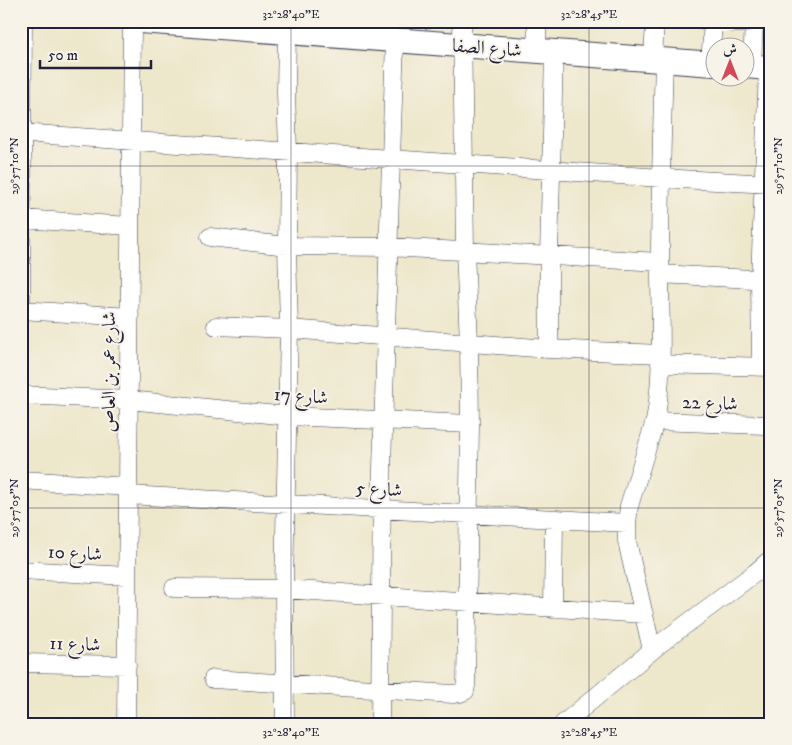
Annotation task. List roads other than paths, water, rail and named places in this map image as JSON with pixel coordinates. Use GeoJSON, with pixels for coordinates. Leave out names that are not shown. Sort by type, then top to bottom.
{"type":"FeatureCollection","features":[{"type":"Feature","properties":{"kind":"main road","name":"شارع الصفا"},"geometry":{"type":"LineString","coordinates":[[140,21],[286,32],[366,30],[396,40],[704,63]]}},
{"type":"Feature","properties":{"kind":"street"},"geometry":{"type":"LineString","coordinates":[[21,301],[23,21]]}},
{"type":"Feature","properties":{"kind":"street","name":"شارع عمر بن العاص"},"geometry":{"type":"LineString","coordinates":[[126,724],[132,21]]}},
{"type":"Feature","properties":{"kind":"street"},"geometry":{"type":"LineString","coordinates":[[213,679],[453,694],[460,693],[466,686],[470,342],[464,251],[462,21]]}},
{"type":"Feature","properties":{"kind":"street"},"geometry":{"type":"LineString","coordinates":[[537,21],[545,52],[552,169],[549,349]]}},
{"type":"Feature","properties":{"kind":"street"},"geometry":{"type":"LineString","coordinates":[[652,650],[627,541],[627,523],[629,506],[657,409],[660,359],[661,178],[658,60],[655,21]]}},
{"type":"Feature","properties":{"kind":"street"},"geometry":{"type":"LineString","coordinates":[[216,326],[470,342],[660,359],[766,366],[768,183],[759,67],[753,23],[704,21]]}},
{"type":"Feature","properties":{"kind":"street"},"geometry":{"type":"LineString","coordinates":[[713,22],[713,38]]}},
{"type":"Feature","properties":{"kind":"street"},"geometry":{"type":"LineString","coordinates":[[285,724],[284,589],[289,330],[286,32]]}},
{"type":"Feature","properties":{"kind":"street"},"geometry":{"type":"LineString","coordinates":[[380,724],[382,509],[390,158],[396,40]]}},
{"type":"Feature","properties":{"kind":"street"},"geometry":{"type":"LineString","coordinates":[[22,133],[661,178],[768,183]]}},
{"type":"Feature","properties":{"kind":"street"},"geometry":{"type":"LineString","coordinates":[[22,219],[130,226]]}},
{"type":"Feature","properties":{"kind":"street"},"geometry":{"type":"LineString","coordinates":[[210,237],[287,246],[388,248],[550,256],[766,280]]}},
{"type":"Feature","properties":{"kind":"street"},"geometry":{"type":"LineString","coordinates":[[21,310],[130,317]]}},
{"type":"Feature","properties":{"kind":"street","name":"شارع 17"},"geometry":{"type":"LineString","coordinates":[[21,395],[129,400],[287,416],[470,424]]}},
{"type":"Feature","properties":{"kind":"street","name":"شارع 22"},"geometry":{"type":"LineString","coordinates":[[654,421],[765,424]]}},
{"type":"Feature","properties":{"kind":"street","name":"شارع 5"},"geometry":{"type":"LineString","coordinates":[[21,480],[286,504],[627,523]]}},
{"type":"Feature","properties":{"kind":"street"},"geometry":{"type":"LineString","coordinates":[[553,609],[554,519]]}},
{"type":"Feature","properties":{"kind":"street"},"geometry":{"type":"LineString","coordinates":[[563,724],[652,650],[771,559]]}},
{"type":"Feature","properties":{"kind":"street","name":"شارع 10"},"geometry":{"type":"LineString","coordinates":[[21,570],[127,576]]}},
{"type":"Feature","properties":{"kind":"street"},"geometry":{"type":"LineString","coordinates":[[174,588],[284,589],[644,614]]}},
{"type":"Feature","properties":{"kind":"street","name":"شارع 11"},"geometry":{"type":"LineString","coordinates":[[21,662],[127,665]]}}]}
